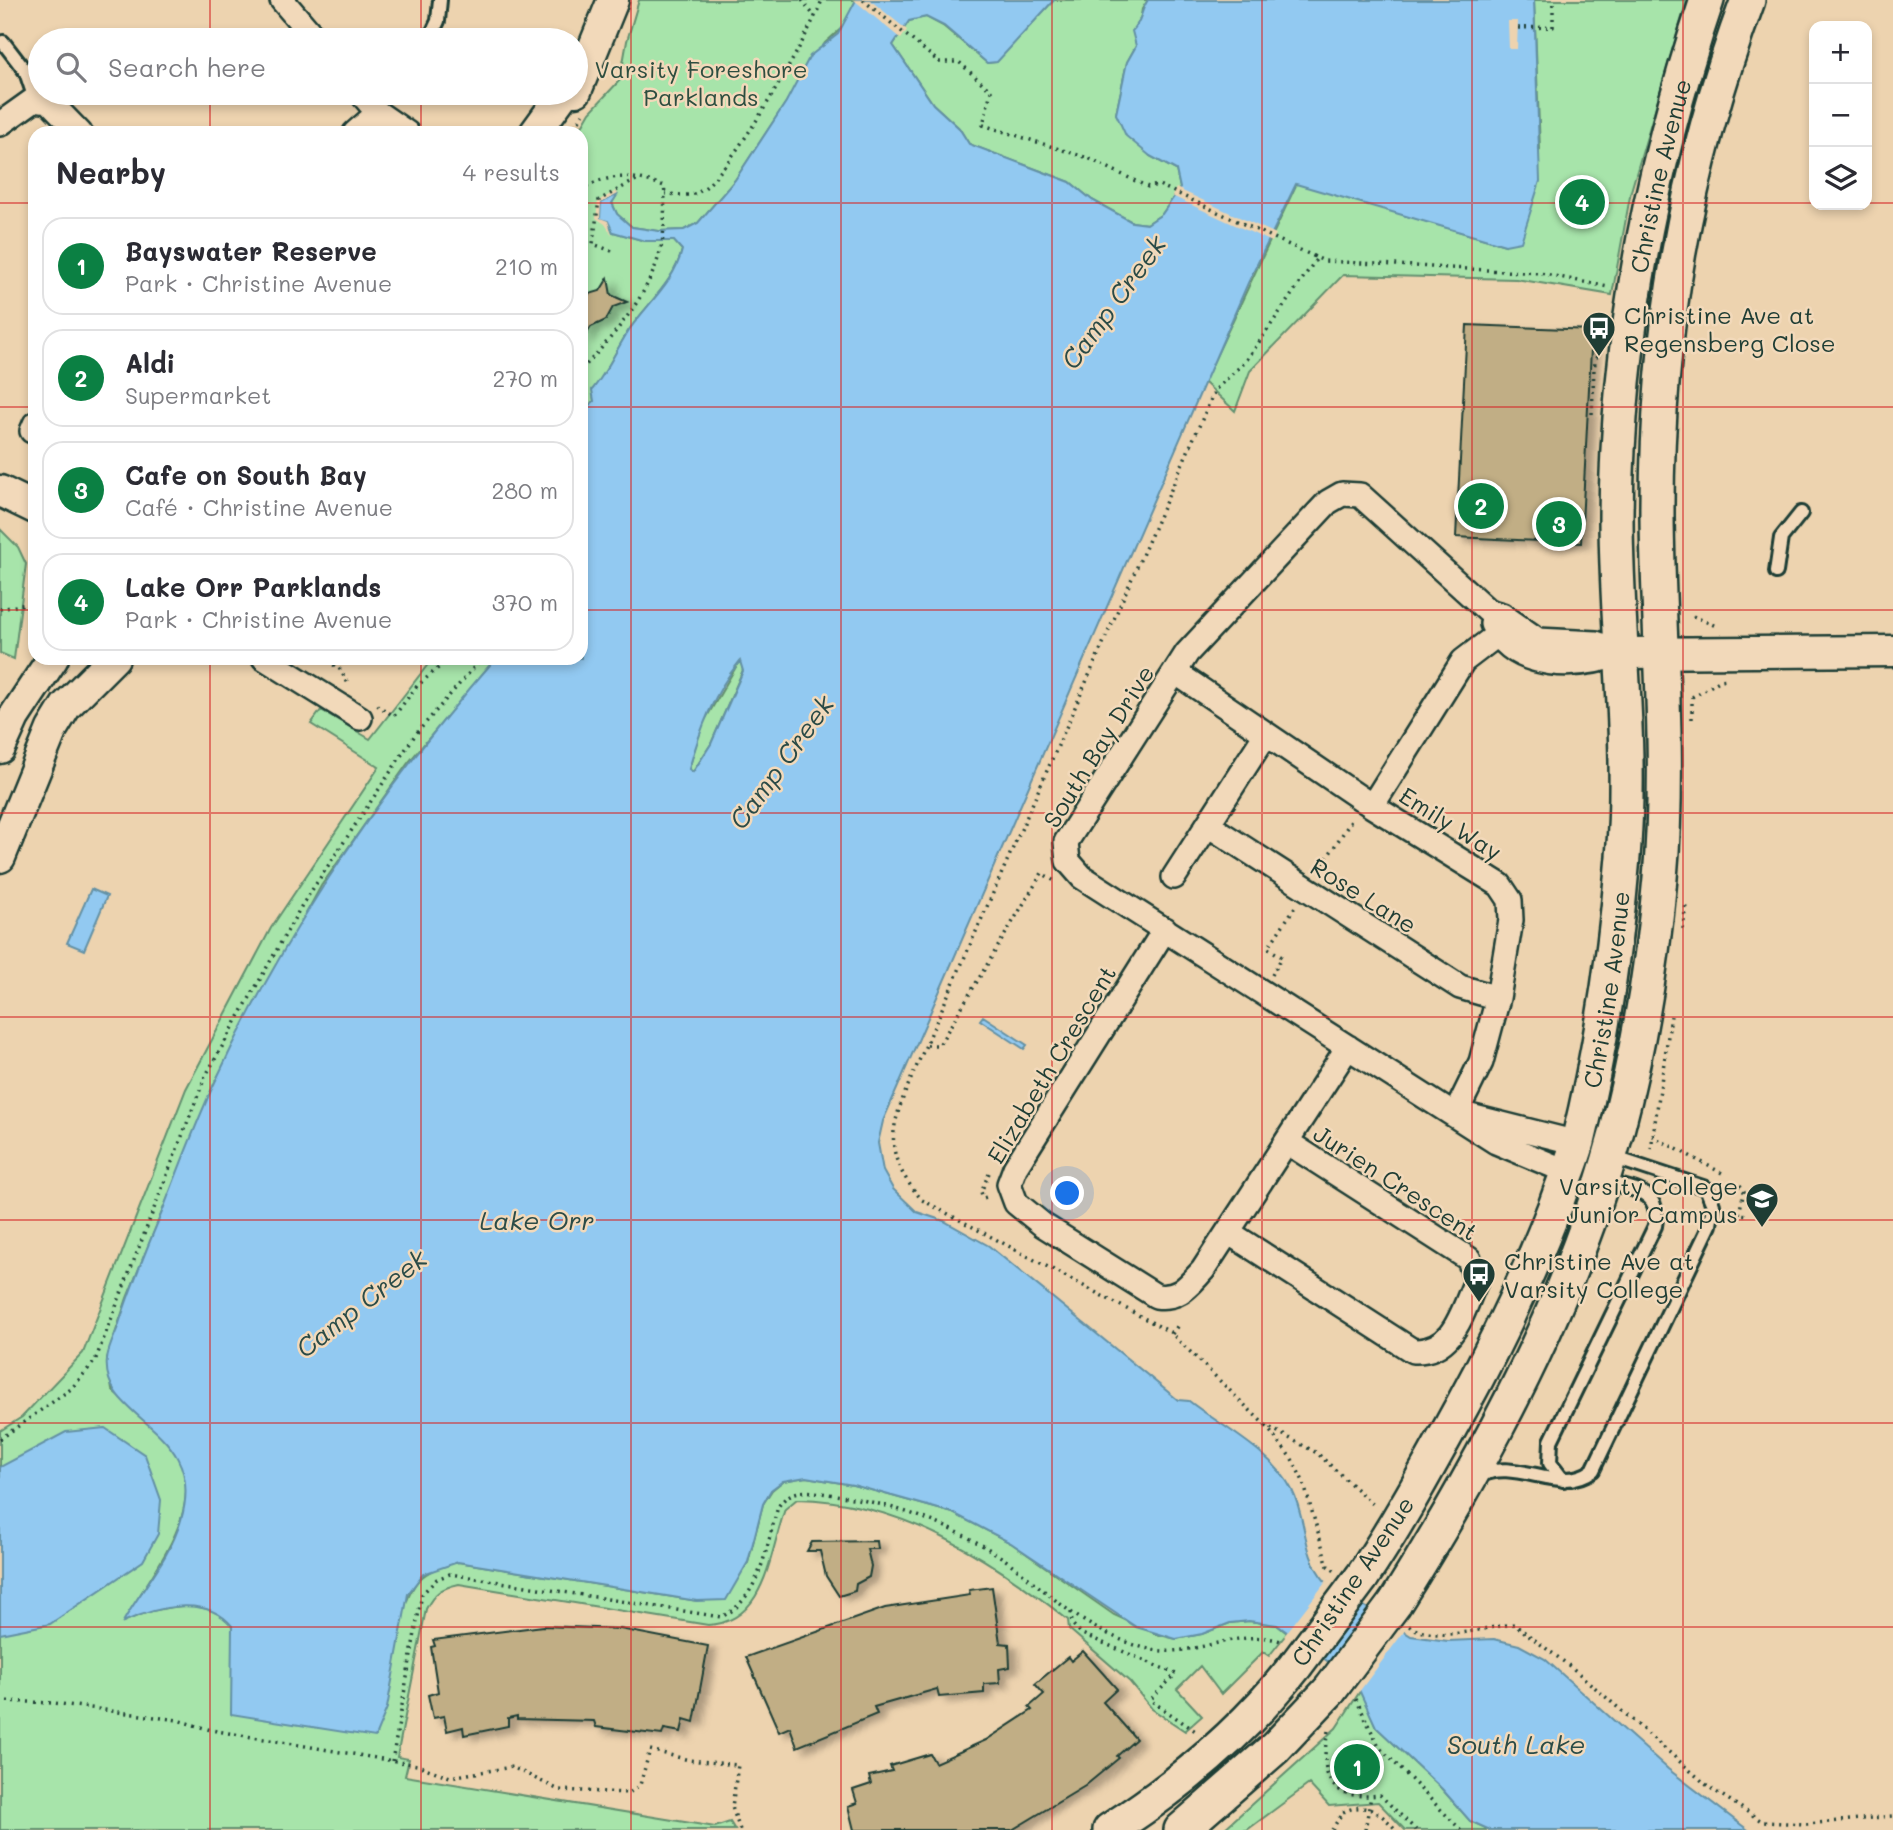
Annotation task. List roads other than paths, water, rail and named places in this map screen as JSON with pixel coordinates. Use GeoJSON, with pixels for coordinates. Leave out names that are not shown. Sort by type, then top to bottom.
{"type":"FeatureCollection","features":[{"type":"Feature","properties":{"kind":"main road","name":"Christine Avenue"},"geometry":{"type":"LineString","coordinates":[[1110,1830],[1173,1785],[1230,1737],[1293,1656],[1362,1577],[1388,1538],[1498,1340],[1573,1158],[1605,1006],[1623,856],[1627,787],[1616,517],[1622,380],[1632,301],[1659,163],[1707,0]]}},
{"type":"Feature","properties":{"kind":"main road","name":"Christine Avenue"},"geometry":{"type":"LineString","coordinates":[[1181,1830],[1275,1748],[1343,1694],[1464,1485],[1541,1338],[1581,1243],[1606,1169],[1649,981],[1660,878],[1665,795],[1658,453],[1665,328],[1685,216],[1704,134],[1748,0]]}},
{"type":"Feature","properties":{"kind":"main road"},"geometry":{"type":"LineString","coordinates":[[1573,1158],[1606,1169]]}},
{"type":"Feature","properties":{"kind":"street"},"geometry":{"type":"LineString","coordinates":[[282,0],[306,28]]}},
{"type":"Feature","properties":{"kind":"street"},"geometry":{"type":"LineString","coordinates":[[588,37],[602,0]]}},
{"type":"Feature","properties":{"kind":"street"},"geometry":{"type":"LineString","coordinates":[[588,61],[613,0]]}},
{"type":"Feature","properties":{"kind":"street"},"geometry":{"type":"LineString","coordinates":[[0,124],[28,104]]}},
{"type":"Feature","properties":{"kind":"street"},"geometry":{"type":"LineString","coordinates":[[53,105],[73,126]]}},
{"type":"Feature","properties":{"kind":"street"},"geometry":{"type":"LineString","coordinates":[[371,105],[386,122]]}},
{"type":"Feature","properties":{"kind":"street"},"geometry":{"type":"LineString","coordinates":[[541,126],[556,105]]}},
{"type":"Feature","properties":{"kind":"street"},"geometry":{"type":"LineString","coordinates":[[557,126],[568,105]]}},
{"type":"Feature","properties":{"kind":"street","name":"South Bay Drive"},"geometry":{"type":"LineString","coordinates":[[1573,1158],[1496,1142],[1082,877],[1073,868],[1066,853],[1071,831],[1187,653],[1328,502],[1342,494],[1360,495],[1488,611],[1502,615],[1538,640],[1596,643],[1623,653]]}},
{"type":"Feature","properties":{"kind":"street"},"geometry":{"type":"LineString","coordinates":[[14,499],[28,514]]}},
{"type":"Feature","properties":{"kind":"street","name":"South Bay Drive"},"geometry":{"type":"LineString","coordinates":[[1488,611],[1497,635],[1522,657],[1540,661],[1597,662],[1623,653]]}},
{"type":"Feature","properties":{"kind":"street"},"geometry":{"type":"LineString","coordinates":[[1364,809],[1463,661],[1497,635]]}},
{"type":"Feature","properties":{"kind":"street"},"geometry":{"type":"LineString","coordinates":[[1623,653],[1661,655],[1893,651]]}},
{"type":"Feature","properties":{"kind":"street"},"geometry":{"type":"LineString","coordinates":[[0,748],[37,665]]}},
{"type":"Feature","properties":{"kind":"street"},"geometry":{"type":"LineString","coordinates":[[0,857],[52,729],[66,706],[107,665]]}},
{"type":"Feature","properties":{"kind":"street"},"geometry":{"type":"LineString","coordinates":[[278,665],[366,710]]}},
{"type":"Feature","properties":{"kind":"street","name":"Emily Way"},"geometry":{"type":"LineString","coordinates":[[1175,672],[1266,734],[1364,809],[1500,885],[1510,900],[1511,919],[1498,998],[1481,1062],[1456,1114]]}},
{"type":"Feature","properties":{"kind":"street"},"geometry":{"type":"LineString","coordinates":[[1174,877],[1266,734]]}},
{"type":"Feature","properties":{"kind":"street","name":"Rose Lane"},"geometry":{"type":"LineString","coordinates":[[1208,825],[1460,987],[1498,998]]}},
{"type":"Feature","properties":{"kind":"street","name":"Elizabeth Crescent"},"geometry":{"type":"LineString","coordinates":[[1165,929],[1075,1068],[1015,1168],[1009,1184],[1016,1203],[1043,1225],[1156,1296],[1170,1298],[1181,1294],[1203,1270],[1348,1047]]}},
{"type":"Feature","properties":{"kind":"street","name":"Jurien Crescent"},"geometry":{"type":"LineString","coordinates":[[1228,1232],[1413,1351],[1426,1352],[1441,1346],[1452,1333],[1476,1281],[1469,1259],[1287,1142]]}},
{"type":"Feature","properties":{"kind":"lane"},"geometry":{"type":"LineString","coordinates":[[435,28],[440,0]]}},
{"type":"Feature","properties":{"kind":"lane"},"geometry":{"type":"LineString","coordinates":[[3,42],[28,78]]}},
{"type":"Feature","properties":{"kind":"lane"},"geometry":{"type":"LineString","coordinates":[[1776,572],[1781,538],[1801,513]]}},
{"type":"Feature","properties":{"kind":"lane"},"geometry":{"type":"LineString","coordinates":[[1464,1485],[1494,1470],[1563,1480],[1584,1477],[1602,1457],[1707,1232],[1713,1205],[1706,1188],[1606,1169]]}},
{"type":"Feature","properties":{"kind":"lane"},"geometry":{"type":"LineString","coordinates":[[1563,1480],[1550,1463],[1551,1441],[1655,1226],[1657,1213],[1655,1204],[1647,1194],[1606,1169]]}},
{"type":"Feature","properties":{"kind":"water","name":"Lake Orr"},"geometry":{"type":"Polygon","coordinates":[[[856,0],[1054,0],[997,62],[987,63],[944,26],[926,17],[909,21],[893,45],[933,104],[959,128],[969,144],[1070,182],[1092,200],[1132,222],[1147,224],[1162,214],[1180,188],[1176,170],[1150,156],[1126,136],[1116,114],[1127,62],[1136,46],[1132,31],[1138,24],[1148,0],[1534,0],[1540,181],[1521,242],[1505,245],[1296,184],[1248,283],[883,1121],[878,1143],[883,1171],[893,1189],[917,1212],[944,1221],[989,1246],[1178,1400],[1189,1401],[1272,1463],[1297,1501],[1312,1560],[1325,1581],[1411,1636],[1448,1641],[1494,1639],[1519,1645],[1545,1659],[1668,1769],[1748,1830],[1490,1830],[1470,1821],[1442,1789],[1376,1727],[1355,1681],[1277,1625],[1249,1621],[1230,1623],[1202,1634],[1176,1639],[1136,1627],[1011,1543],[953,1513],[853,1485],[806,1477],[783,1481],[771,1490],[763,1504],[748,1562],[726,1600],[697,1601],[458,1562],[423,1574],[408,1594],[387,1708],[375,1737],[231,1714],[232,1626],[209,1610],[180,1606],[165,1608],[123,1622],[170,1547],[181,1520],[186,1489],[180,1464],[168,1444],[120,1398],[109,1380],[107,1359],[139,1269],[215,1082],[274,968],[340,860],[415,756],[490,665],[588,665],[588,406],[594,401],[592,390],[629,330],[667,282],[682,250],[674,241],[645,241],[613,232],[608,221],[600,219],[601,203],[618,194],[612,203],[617,214],[632,227],[659,231],[684,230],[698,223],[735,180],[786,102],[810,56],[838,34],[856,0]],[[740,661],[715,699],[689,769],[693,772],[711,744],[743,671],[740,661]]]}},
{"type":"Feature","properties":{"kind":"water"},"geometry":{"type":"Polygon","coordinates":[[[91,889],[107,896],[84,950],[67,943],[91,889]]]}},
{"type":"Feature","properties":{"kind":"water"},"geometry":{"type":"Polygon","coordinates":[[[983,1016],[1027,1045],[1024,1049],[980,1020],[983,1016]]]}},
{"type":"Feature","properties":{"kind":"water"},"geometry":{"type":"Polygon","coordinates":[[[105,1428],[145,1455],[161,1500],[158,1534],[143,1561],[50,1624],[0,1634],[0,1467],[66,1432],[105,1428]]]}},
{"type":"Feature","properties":{"kind":"place","name":"Lake Orr Parklands"},"geometry":{"type":"Point","coordinates":[1582,202]}},
{"type":"Feature","properties":{"kind":"place","name":"Christine Ave at Regensberg Close"},"geometry":{"type":"Point","coordinates":[1599,358]}},
{"type":"Feature","properties":{"kind":"place","name":"Aldi"},"geometry":{"type":"Point","coordinates":[1481,506]}},
{"type":"Feature","properties":{"kind":"place","name":"Cafe on South Bay"},"geometry":{"type":"Point","coordinates":[1559,524]}},
{"type":"Feature","properties":{"kind":"place","name":"Varsity College Junior Campus"},"geometry":{"type":"Point","coordinates":[1762,1229]}},
{"type":"Feature","properties":{"kind":"place","name":"Christine Ave at Varsity College"},"geometry":{"type":"Point","coordinates":[1479,1304]}},
{"type":"Feature","properties":{"kind":"place","name":"Bayswater Reserve"},"geometry":{"type":"Point","coordinates":[1357,1767]}},
{"type":"Feature","properties":{"kind":"park label","name":"Varsity Foreshore Parklands"},"geometry":{"type":"Point","coordinates":[701,82]}},
{"type":"Feature","properties":{"kind":"water label","name":"Camp Creek"},"geometry":{"type":"Point","coordinates":[1113,302]}},
{"type":"Feature","properties":{"kind":"water label","name":"Camp Creek"},"geometry":{"type":"Point","coordinates":[781,762]}},
{"type":"Feature","properties":{"kind":"water label","name":"Camp Creek"},"geometry":{"type":"Point","coordinates":[361,1303]}},
{"type":"Feature","properties":{"kind":"water label","name":"South Lake"},"geometry":{"type":"Point","coordinates":[1516,1744]}}]}
